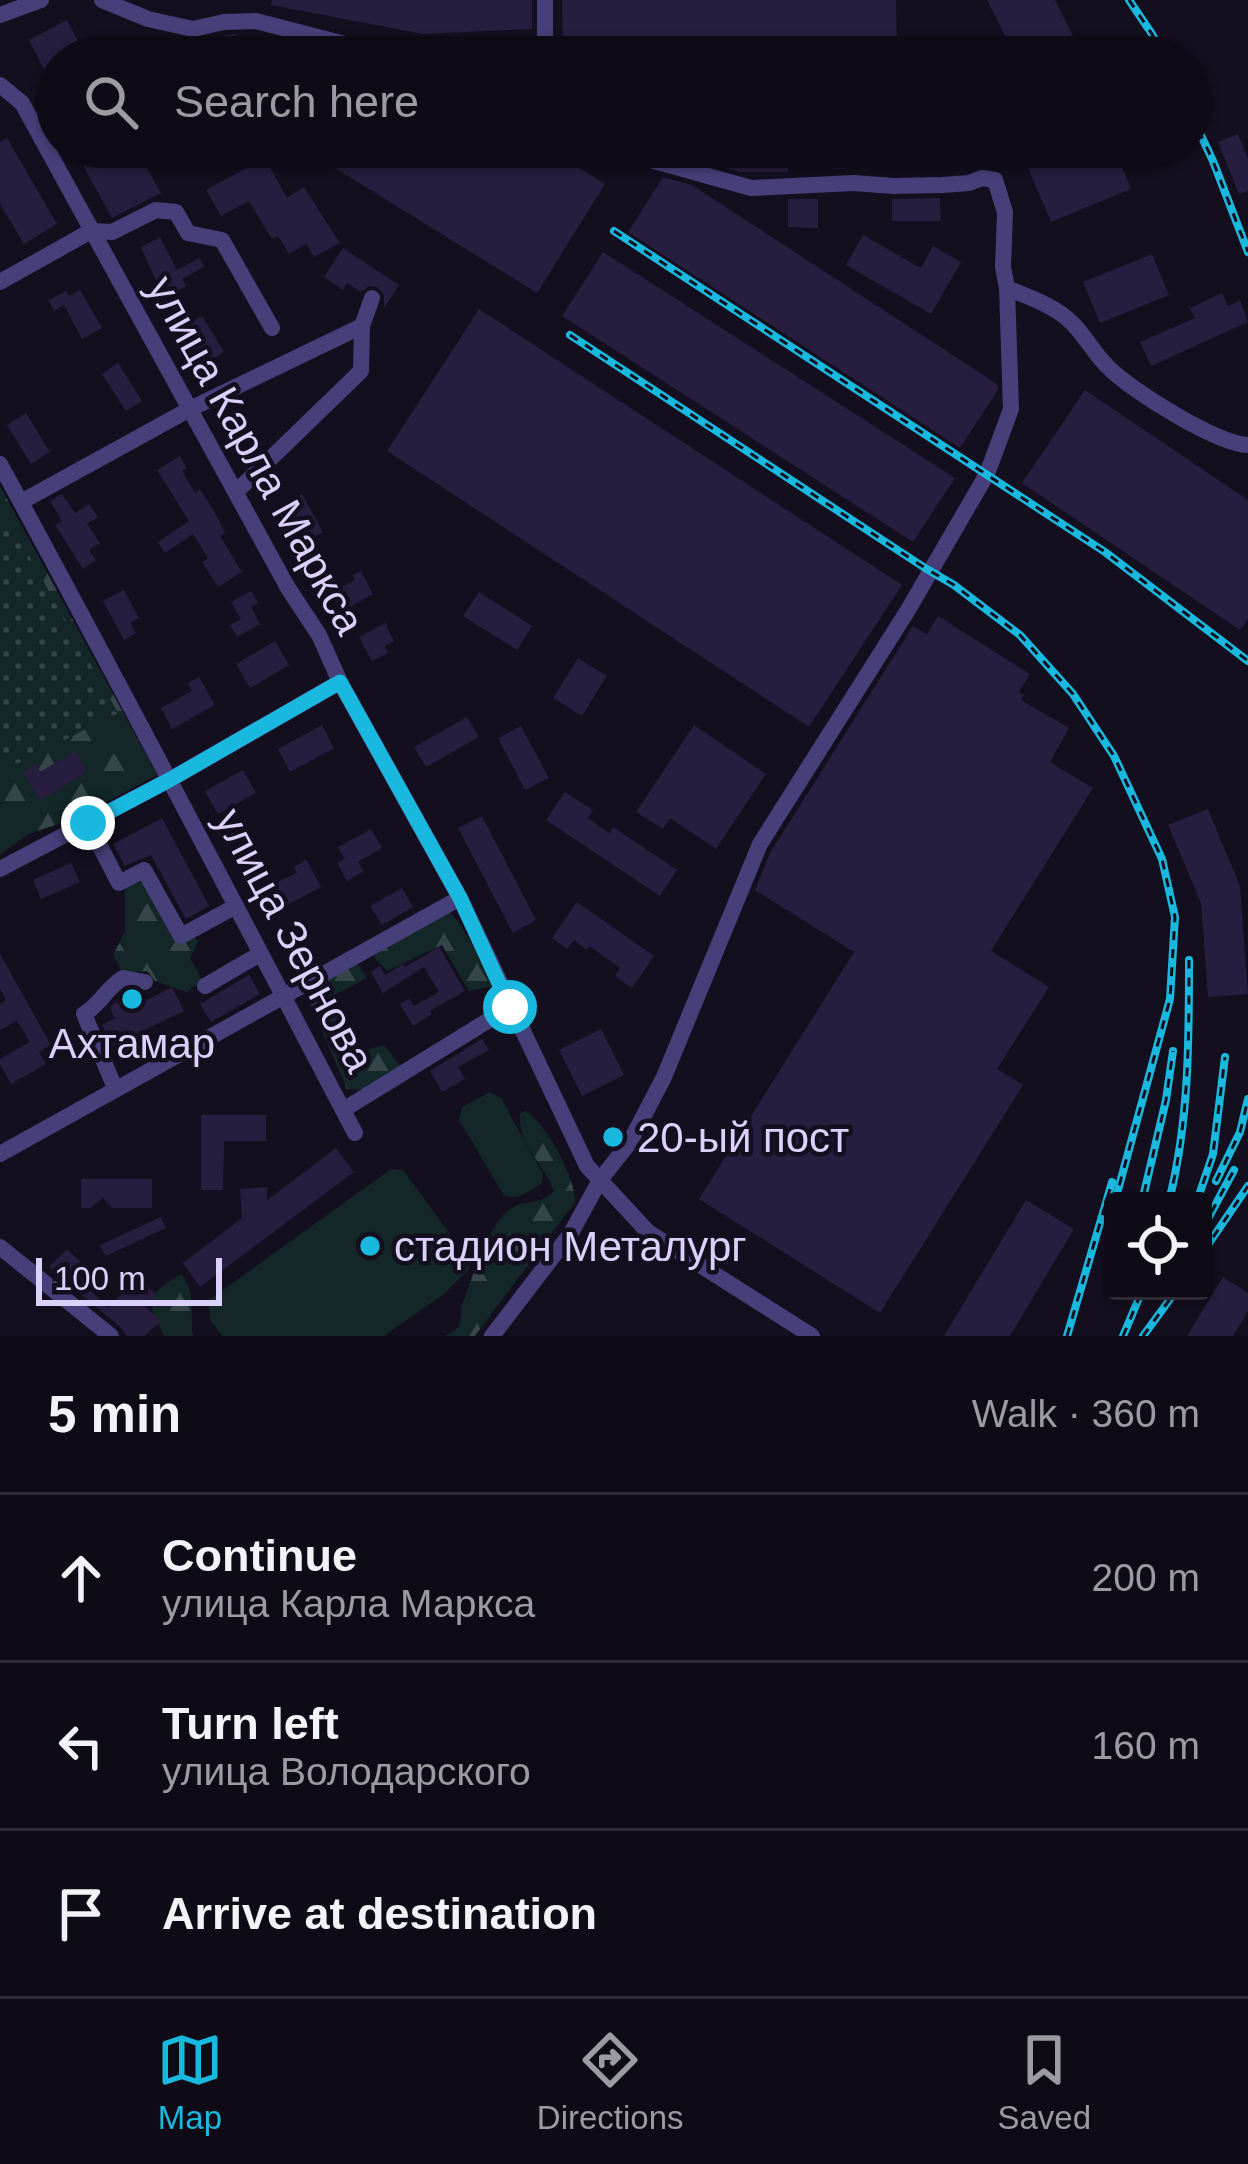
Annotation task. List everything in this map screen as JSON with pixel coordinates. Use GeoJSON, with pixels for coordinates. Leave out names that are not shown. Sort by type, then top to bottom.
{"type":"FeatureCollection","features":[{"type":"Feature","properties":{"kind":"street"},"geometry":{"type":"LineString","coordinates":[[0,15],[41,0]]}},
{"type":"Feature","properties":{"kind":"street"},"geometry":{"type":"LineString","coordinates":[[102,0],[148,19],[193,29],[256,22],[312,36]]}},
{"type":"Feature","properties":{"kind":"street"},"geometry":{"type":"LineString","coordinates":[[545,0],[545,36]]}},
{"type":"Feature","properties":{"kind":"street","name":"улица Карла Маркса"},"geometry":{"type":"LineString","coordinates":[[0,85],[22,103],[36,129]]}},
{"type":"Feature","properties":{"kind":"street","name":"улица Карла Маркса"},"geometry":{"type":"LineString","coordinates":[[57,168],[319,635],[340,682],[460,898],[587,1166],[649,1232],[812,1336]]}},
{"type":"Feature","properties":{"kind":"street"},"geometry":{"type":"LineString","coordinates":[[492,1336],[571,1232],[600,1180],[630,1142],[664,1077],[760,844],[908,610],[986,474],[1011,409],[1003,267],[1005,212],[995,180],[751,188],[679,168]]}},
{"type":"Feature","properties":{"kind":"street"},"geometry":{"type":"LineString","coordinates":[[0,282],[91,232],[112,232],[156,209],[176,212],[188,233],[222,241],[272,328]]}},
{"type":"Feature","properties":{"kind":"street"},"geometry":{"type":"LineString","coordinates":[[1006,288],[1073,324],[1111,371],[1141,392],[1215,437],[1248,445]]}},
{"type":"Feature","properties":{"kind":"street"},"geometry":{"type":"LineString","coordinates":[[237,491],[361,371],[362,326],[372,298]]}},
{"type":"Feature","properties":{"kind":"street"},"geometry":{"type":"LineString","coordinates":[[21,502],[190,409],[362,326]]}},
{"type":"Feature","properties":{"kind":"street","name":"улица Зернова"},"geometry":{"type":"LineString","coordinates":[[0,464],[356,1133]]}},
{"type":"Feature","properties":{"kind":"street"},"geometry":{"type":"LineString","coordinates":[[0,869],[340,682]]}},
{"type":"Feature","properties":{"kind":"street"},"geometry":{"type":"LineString","coordinates":[[88,823],[119,883],[144,870],[181,936],[236,906]]}},
{"type":"Feature","properties":{"kind":"street"},"geometry":{"type":"LineString","coordinates":[[0,1154],[460,898]]}},
{"type":"Feature","properties":{"kind":"street"},"geometry":{"type":"LineString","coordinates":[[206,986],[260,954]]}},
{"type":"Feature","properties":{"kind":"street"},"geometry":{"type":"LineString","coordinates":[[115,1088],[84,1014],[123,978],[145,982]]}},
{"type":"Feature","properties":{"kind":"street"},"geometry":{"type":"LineString","coordinates":[[343,1110],[510,1007]]}},
{"type":"Feature","properties":{"kind":"street"},"geometry":{"type":"LineString","coordinates":[[0,1246],[111,1336]]}},
{"type":"Feature","properties":{"kind":"green space"},"geometry":{"type":"Polygon","coordinates":[[[0,486],[157,775],[74,819],[28,834],[0,855],[0,486]]]}},
{"type":"Feature","properties":{"kind":"green space"},"geometry":{"type":"Polygon","coordinates":[[[0,505],[118,713],[0,772],[0,505]]]}},
{"type":"Feature","properties":{"kind":"green space"},"geometry":{"type":"Polygon","coordinates":[[[143,876],[198,941],[190,958],[202,980],[187,992],[155,981],[147,971],[123,974],[113,955],[125,932],[125,887],[143,876]]]}},
{"type":"Feature","properties":{"kind":"green space"},"geometry":{"type":"Polygon","coordinates":[[[447,910],[497,985],[469,991],[442,945],[387,971],[371,954],[447,910]]]}},
{"type":"Feature","properties":{"kind":"green space"},"geometry":{"type":"Polygon","coordinates":[[[354,959],[367,978],[332,996],[363,1051],[384,1045],[401,1067],[367,1090],[347,1089],[305,991],[354,959]]]}},
{"type":"Feature","properties":{"kind":"green space"},"geometry":{"type":"Polygon","coordinates":[[[490,1092],[501,1098],[543,1174],[541,1184],[518,1197],[503,1194],[459,1120],[462,1107],[490,1092]]]}},
{"type":"Feature","properties":{"kind":"green space"},"geometry":{"type":"Polygon","coordinates":[[[526,1111],[558,1152],[571,1179],[575,1202],[475,1336],[444,1336],[459,1325],[475,1268],[501,1217],[554,1191],[523,1135],[520,1113],[526,1111]]]}},
{"type":"Feature","properties":{"kind":"green space","name":"стадион Металург"},"geometry":{"type":"Polygon","coordinates":[[[391,1169],[403,1170],[467,1257],[469,1269],[444,1294],[384,1336],[222,1336],[210,1320],[209,1300],[391,1169]]]}},
{"type":"Feature","properties":{"kind":"green space"},"geometry":{"type":"Polygon","coordinates":[[[181,1274],[191,1295],[193,1336],[164,1336],[152,1299],[181,1274]]]}},
{"type":"Feature","properties":{"kind":"building"},"geometry":{"type":"Polygon","coordinates":[[[272,0],[532,0],[532,29],[423,34],[271,5],[272,0]]]}},
{"type":"Feature","properties":{"kind":"building"},"geometry":{"type":"Polygon","coordinates":[[[562,0],[896,0],[897,36],[563,36],[562,0]]]}},
{"type":"Feature","properties":{"kind":"building"},"geometry":{"type":"Polygon","coordinates":[[[987,0],[1055,0],[1073,36],[1005,36],[987,0]]]}},
{"type":"Feature","properties":{"kind":"building"},"geometry":{"type":"Polygon","coordinates":[[[67,20],[75,36],[37,36],[67,20]]]}},
{"type":"Feature","properties":{"kind":"building"},"geometry":{"type":"Polygon","coordinates":[[[1238,134],[1248,159],[1248,191],[1239,194],[1218,142],[1238,134]]]}},
{"type":"Feature","properties":{"kind":"building"},"geometry":{"type":"Polygon","coordinates":[[[7,138],[57,224],[24,244],[0,204],[0,142],[7,138]]]}},
{"type":"Feature","properties":{"kind":"building"},"geometry":{"type":"Polygon","coordinates":[[[85,168],[147,168],[161,193],[112,218],[85,168]]]}},
{"type":"Feature","properties":{"kind":"building"},"geometry":{"type":"Polygon","coordinates":[[[247,168],[270,168],[287,198],[304,187],[340,243],[314,257],[306,244],[289,254],[278,236],[272,239],[249,201],[221,216],[206,190],[247,168]]]}},
{"type":"Feature","properties":{"kind":"building"},"geometry":{"type":"Polygon","coordinates":[[[335,168],[579,168],[605,184],[537,293],[335,168]]]}},
{"type":"Feature","properties":{"kind":"building"},"geometry":{"type":"Polygon","coordinates":[[[726,168],[788,168],[788,172],[726,168]]]}},
{"type":"Feature","properties":{"kind":"building"},"geometry":{"type":"Polygon","coordinates":[[[1028,168],[1122,168],[1131,189],[1051,222],[1028,168]]]}},
{"type":"Feature","properties":{"kind":"building"},"geometry":{"type":"Polygon","coordinates":[[[663,177],[692,185],[997,384],[998,390],[960,448],[628,232],[663,177]]]}},
{"type":"Feature","properties":{"kind":"building"},"geometry":{"type":"Polygon","coordinates":[[[940,198],[941,221],[892,221],[892,199],[940,198]]]}},
{"type":"Feature","properties":{"kind":"building"},"geometry":{"type":"Polygon","coordinates":[[[788,199],[818,199],[818,228],[788,227],[788,199]]]}},
{"type":"Feature","properties":{"kind":"building"},"geometry":{"type":"Polygon","coordinates":[[[863,235],[921,268],[933,246],[961,262],[931,314],[846,265],[863,235]]]}},
{"type":"Feature","properties":{"kind":"building"},"geometry":{"type":"Polygon","coordinates":[[[160,237],[177,270],[199,258],[204,267],[182,279],[186,286],[168,296],[141,247],[160,237]]]}},
{"type":"Feature","properties":{"kind":"building"},"geometry":{"type":"Polygon","coordinates":[[[343,248],[399,285],[384,308],[384,295],[377,287],[361,292],[347,283],[343,290],[324,277],[343,248]]]}},
{"type":"Feature","properties":{"kind":"building"},"geometry":{"type":"Polygon","coordinates":[[[603,252],[955,478],[913,542],[562,316],[603,252]]]}},
{"type":"Feature","properties":{"kind":"building"},"geometry":{"type":"Polygon","coordinates":[[[1152,254],[1169,295],[1100,323],[1083,282],[1152,254]]]}},
{"type":"Feature","properties":{"kind":"building"},"geometry":{"type":"Polygon","coordinates":[[[80,290],[102,328],[82,339],[64,305],[54,311],[49,300],[80,290]]]}},
{"type":"Feature","properties":{"kind":"building"},"geometry":{"type":"Polygon","coordinates":[[[1222,293],[1228,306],[1240,300],[1248,322],[1151,366],[1140,342],[1195,318],[1190,308],[1222,293]]]}},
{"type":"Feature","properties":{"kind":"building"},"geometry":{"type":"Polygon","coordinates":[[[479,309],[902,585],[809,727],[387,451],[479,309]]]}},
{"type":"Feature","properties":{"kind":"building"},"geometry":{"type":"Polygon","coordinates":[[[202,316],[224,352],[208,362],[189,339],[186,326],[202,316]]]}},
{"type":"Feature","properties":{"kind":"building"},"geometry":{"type":"Polygon","coordinates":[[[118,363],[142,401],[126,411],[102,374],[118,363]]]}},
{"type":"Feature","properties":{"kind":"building"},"geometry":{"type":"Polygon","coordinates":[[[1085,390],[1248,500],[1248,619],[1240,630],[1022,483],[1085,390]]]}},
{"type":"Feature","properties":{"kind":"building"},"geometry":{"type":"Polygon","coordinates":[[[26,413],[50,452],[31,464],[7,425],[26,413]]]}},
{"type":"Feature","properties":{"kind":"building"},"geometry":{"type":"Polygon","coordinates":[[[180,456],[187,468],[182,471],[215,513],[225,533],[220,536],[242,572],[218,587],[202,562],[208,558],[193,534],[165,553],[158,542],[189,521],[157,470],[180,456]]]}},
{"type":"Feature","properties":{"kind":"building"},"geometry":{"type":"Polygon","coordinates":[[[62,494],[75,513],[89,504],[98,517],[87,524],[100,543],[89,550],[96,560],[83,569],[55,525],[62,521],[50,501],[62,494]]]}},
{"type":"Feature","properties":{"kind":"building"},"geometry":{"type":"Polygon","coordinates":[[[302,494],[323,532],[305,542],[284,504],[302,494]]]}},
{"type":"Feature","properties":{"kind":"building"},"geometry":{"type":"Polygon","coordinates":[[[361,571],[373,594],[341,612],[331,593],[355,580],[352,575],[361,571]]]}},
{"type":"Feature","properties":{"kind":"building"},"geometry":{"type":"Polygon","coordinates":[[[124,590],[139,618],[130,623],[136,633],[124,640],[103,601],[124,590]]]}},
{"type":"Feature","properties":{"kind":"building"},"geometry":{"type":"Polygon","coordinates":[[[251,591],[258,603],[251,607],[260,624],[237,637],[230,625],[241,619],[231,602],[251,591]]]}},
{"type":"Feature","properties":{"kind":"building"},"geometry":{"type":"Polygon","coordinates":[[[479,592],[532,626],[517,650],[463,616],[479,592]]]}},
{"type":"Feature","properties":{"kind":"building"},"geometry":{"type":"Polygon","coordinates":[[[938,616],[1030,674],[1019,692],[1024,695],[1021,700],[1069,728],[1050,762],[1093,788],[991,951],[1049,987],[997,1069],[1023,1085],[880,1313],[699,1199],[854,952],[755,890],[770,853],[913,626],[927,634],[938,616]]]}},
{"type":"Feature","properties":{"kind":"building"},"geometry":{"type":"Polygon","coordinates":[[[385,623],[394,641],[385,646],[388,653],[372,661],[359,637],[385,623]]]}},
{"type":"Feature","properties":{"kind":"building"},"geometry":{"type":"Polygon","coordinates":[[[275,641],[289,665],[250,688],[236,664],[275,641]]]}},
{"type":"Feature","properties":{"kind":"building"},"geometry":{"type":"Polygon","coordinates":[[[578,658],[607,676],[582,716],[553,698],[578,658]]]}},
{"type":"Feature","properties":{"kind":"building"},"geometry":{"type":"Polygon","coordinates":[[[199,677],[215,705],[172,729],[161,708],[192,691],[188,683],[199,677]]]}},
{"type":"Feature","properties":{"kind":"building"},"geometry":{"type":"Polygon","coordinates":[[[467,717],[479,737],[426,767],[414,747],[467,717]]]}},
{"type":"Feature","properties":{"kind":"building"},"geometry":{"type":"Polygon","coordinates":[[[322,725],[334,748],[290,772],[278,749],[322,725]]]}},
{"type":"Feature","properties":{"kind":"building"},"geometry":{"type":"Polygon","coordinates":[[[694,725],[766,774],[716,849],[670,818],[663,829],[636,812],[694,725]]]}},
{"type":"Feature","properties":{"kind":"building"},"geometry":{"type":"Polygon","coordinates":[[[521,726],[549,778],[525,790],[498,738],[521,726]]]}},
{"type":"Feature","properties":{"kind":"building"},"geometry":{"type":"Polygon","coordinates":[[[75,751],[87,772],[40,800],[23,772],[36,764],[40,772],[75,751]]]}},
{"type":"Feature","properties":{"kind":"building"},"geometry":{"type":"Polygon","coordinates":[[[243,770],[256,793],[218,814],[205,791],[243,770]]]}},
{"type":"Feature","properties":{"kind":"building"},"geometry":{"type":"Polygon","coordinates":[[[565,792],[593,810],[588,818],[609,833],[613,827],[677,870],[660,896],[546,820],[565,792]]]}},
{"type":"Feature","properties":{"kind":"building"},"geometry":{"type":"Polygon","coordinates":[[[1208,809],[1240,886],[1248,994],[1208,997],[1201,903],[1168,825],[1208,809]]]}},
{"type":"Feature","properties":{"kind":"building"},"geometry":{"type":"Polygon","coordinates":[[[482,816],[536,920],[513,933],[458,828],[482,816]]]}},
{"type":"Feature","properties":{"kind":"building"},"geometry":{"type":"Polygon","coordinates":[[[162,818],[209,906],[186,919],[151,855],[125,866],[113,844],[162,818]]]}},
{"type":"Feature","properties":{"kind":"building"},"geometry":{"type":"Polygon","coordinates":[[[371,829],[382,848],[358,862],[364,871],[347,881],[337,863],[345,859],[338,847],[371,829]]]}},
{"type":"Feature","properties":{"kind":"building"},"geometry":{"type":"Polygon","coordinates":[[[306,859],[321,887],[280,909],[268,886],[297,873],[294,867],[306,859]]]}},
{"type":"Feature","properties":{"kind":"building"},"geometry":{"type":"Polygon","coordinates":[[[71,863],[80,882],[41,899],[33,880],[71,863]]]}},
{"type":"Feature","properties":{"kind":"building"},"geometry":{"type":"Polygon","coordinates":[[[402,888],[413,907],[382,925],[370,906],[402,888]]]}},
{"type":"Feature","properties":{"kind":"building"},"geometry":{"type":"Polygon","coordinates":[[[577,902],[654,956],[632,988],[615,976],[620,968],[589,946],[587,950],[574,940],[567,949],[552,938],[577,902]]]}},
{"type":"Feature","properties":{"kind":"building"},"geometry":{"type":"Polygon","coordinates":[[[439,947],[465,991],[413,1026],[400,1004],[409,999],[414,1006],[439,992],[424,967],[383,993],[371,972],[380,966],[385,975],[439,947]]]}},
{"type":"Feature","properties":{"kind":"building"},"geometry":{"type":"Polygon","coordinates":[[[0,954],[51,1045],[39,1052],[46,1064],[11,1084],[0,1059],[30,1042],[17,1021],[0,1030],[0,1004],[6,1000],[0,989],[0,954]]]}},
{"type":"Feature","properties":{"kind":"building"},"geometry":{"type":"Polygon","coordinates":[[[249,975],[260,994],[211,1022],[200,1004],[249,975]]]}},
{"type":"Feature","properties":{"kind":"building"},"geometry":{"type":"Polygon","coordinates":[[[172,987],[184,1011],[111,1046],[102,1025],[115,1018],[113,1004],[136,993],[147,1000],[172,987]]]}},
{"type":"Feature","properties":{"kind":"building"},"geometry":{"type":"Polygon","coordinates":[[[601,1029],[624,1075],[582,1096],[559,1050],[601,1029]]]}},
{"type":"Feature","properties":{"kind":"building"},"geometry":{"type":"Polygon","coordinates":[[[482,1039],[489,1050],[458,1067],[465,1079],[442,1092],[430,1071],[482,1039]]]}},
{"type":"Feature","properties":{"kind":"building"},"geometry":{"type":"Polygon","coordinates":[[[201,1115],[266,1115],[266,1141],[224,1141],[223,1190],[201,1190],[201,1115]]]}},
{"type":"Feature","properties":{"kind":"building"},"geometry":{"type":"Polygon","coordinates":[[[336,1148],[354,1172],[200,1287],[183,1263],[242,1218],[240,1189],[267,1187],[267,1200],[336,1148]]]}},
{"type":"Feature","properties":{"kind":"building"},"geometry":{"type":"Polygon","coordinates":[[[81,1179],[152,1179],[152,1208],[112,1208],[103,1198],[90,1208],[81,1208],[81,1179]]]}},
{"type":"Feature","properties":{"kind":"building"},"geometry":{"type":"Polygon","coordinates":[[[1026,1200],[1074,1229],[1010,1336],[944,1336],[1026,1200]]]}},
{"type":"Feature","properties":{"kind":"building"},"geometry":{"type":"Polygon","coordinates":[[[161,1217],[166,1228],[106,1256],[100,1245],[161,1217]]]}},
{"type":"Feature","properties":{"kind":"building"},"geometry":{"type":"Polygon","coordinates":[[[67,1249],[96,1277],[87,1287],[108,1308],[139,1277],[156,1295],[145,1306],[161,1321],[144,1336],[127,1336],[49,1267],[67,1249]]]}},
{"type":"Feature","properties":{"kind":"building"},"geometry":{"type":"Polygon","coordinates":[[[1223,1277],[1248,1293],[1248,1311],[1233,1336],[1187,1336],[1212,1300],[1223,1277]]]}},
{"type":"Feature","properties":{"kind":"railway"},"geometry":{"type":"LineString","coordinates":[[1129,0],[1153,36]]}},
{"type":"Feature","properties":{"kind":"railway"},"geometry":{"type":"LineString","coordinates":[[1212,159],[1248,252]]}},
{"type":"Feature","properties":{"kind":"railway"},"geometry":{"type":"LineString","coordinates":[[614,231],[1105,552],[1248,661]]}},
{"type":"Feature","properties":{"kind":"railway"},"geometry":{"type":"LineString","coordinates":[[570,335],[954,585],[1020,635],[1073,694],[1114,756],[1162,859],[1175,917],[1170,999],[1117,1192]]}},
{"type":"Feature","properties":{"kind":"railway"},"geometry":{"type":"LineString","coordinates":[[1171,1192],[1184,1111],[1189,960]]}},
{"type":"Feature","properties":{"kind":"railway"},"geometry":{"type":"LineString","coordinates":[[1144,1192],[1173,1051]]}},
{"type":"Feature","properties":{"kind":"railway"},"geometry":{"type":"LineString","coordinates":[[1200,1192],[1213,1154],[1225,1057]]}},
{"type":"Feature","properties":{"kind":"railway"},"geometry":{"type":"LineString","coordinates":[[1216,1181],[1240,1132],[1248,1099]]}},
{"type":"Feature","properties":{"kind":"railway"},"geometry":{"type":"LineString","coordinates":[[1212,1211],[1234,1170]]}},
{"type":"Feature","properties":{"kind":"railway"},"geometry":{"type":"LineString","coordinates":[[1067,1336],[1112,1182]]}},
{"type":"Feature","properties":{"kind":"railway"},"geometry":{"type":"LineString","coordinates":[[1212,1239],[1248,1186]]}},
{"type":"Feature","properties":{"kind":"railway"},"geometry":{"type":"LineString","coordinates":[[1123,1336],[1138,1300]]}},
{"type":"Feature","properties":{"kind":"railway"},"geometry":{"type":"LineString","coordinates":[[1143,1336],[1169,1300]]}},
{"type":"Feature","properties":{"kind":"place","name":"Ахтамар"},"geometry":{"type":"Point","coordinates":[132,999]}},
{"type":"Feature","properties":{"kind":"place","name":"20-ый пост"},"geometry":{"type":"Point","coordinates":[613,1137]}},
{"type":"Feature","properties":{"kind":"place","name":"стадион Металург"},"geometry":{"type":"Point","coordinates":[370,1246]}},
{"type":"Feature","properties":{"kind":"route"},"geometry":{"type":"LineString","coordinates":[[88,823],[340,682],[460,898],[510,1007]]}}]}
